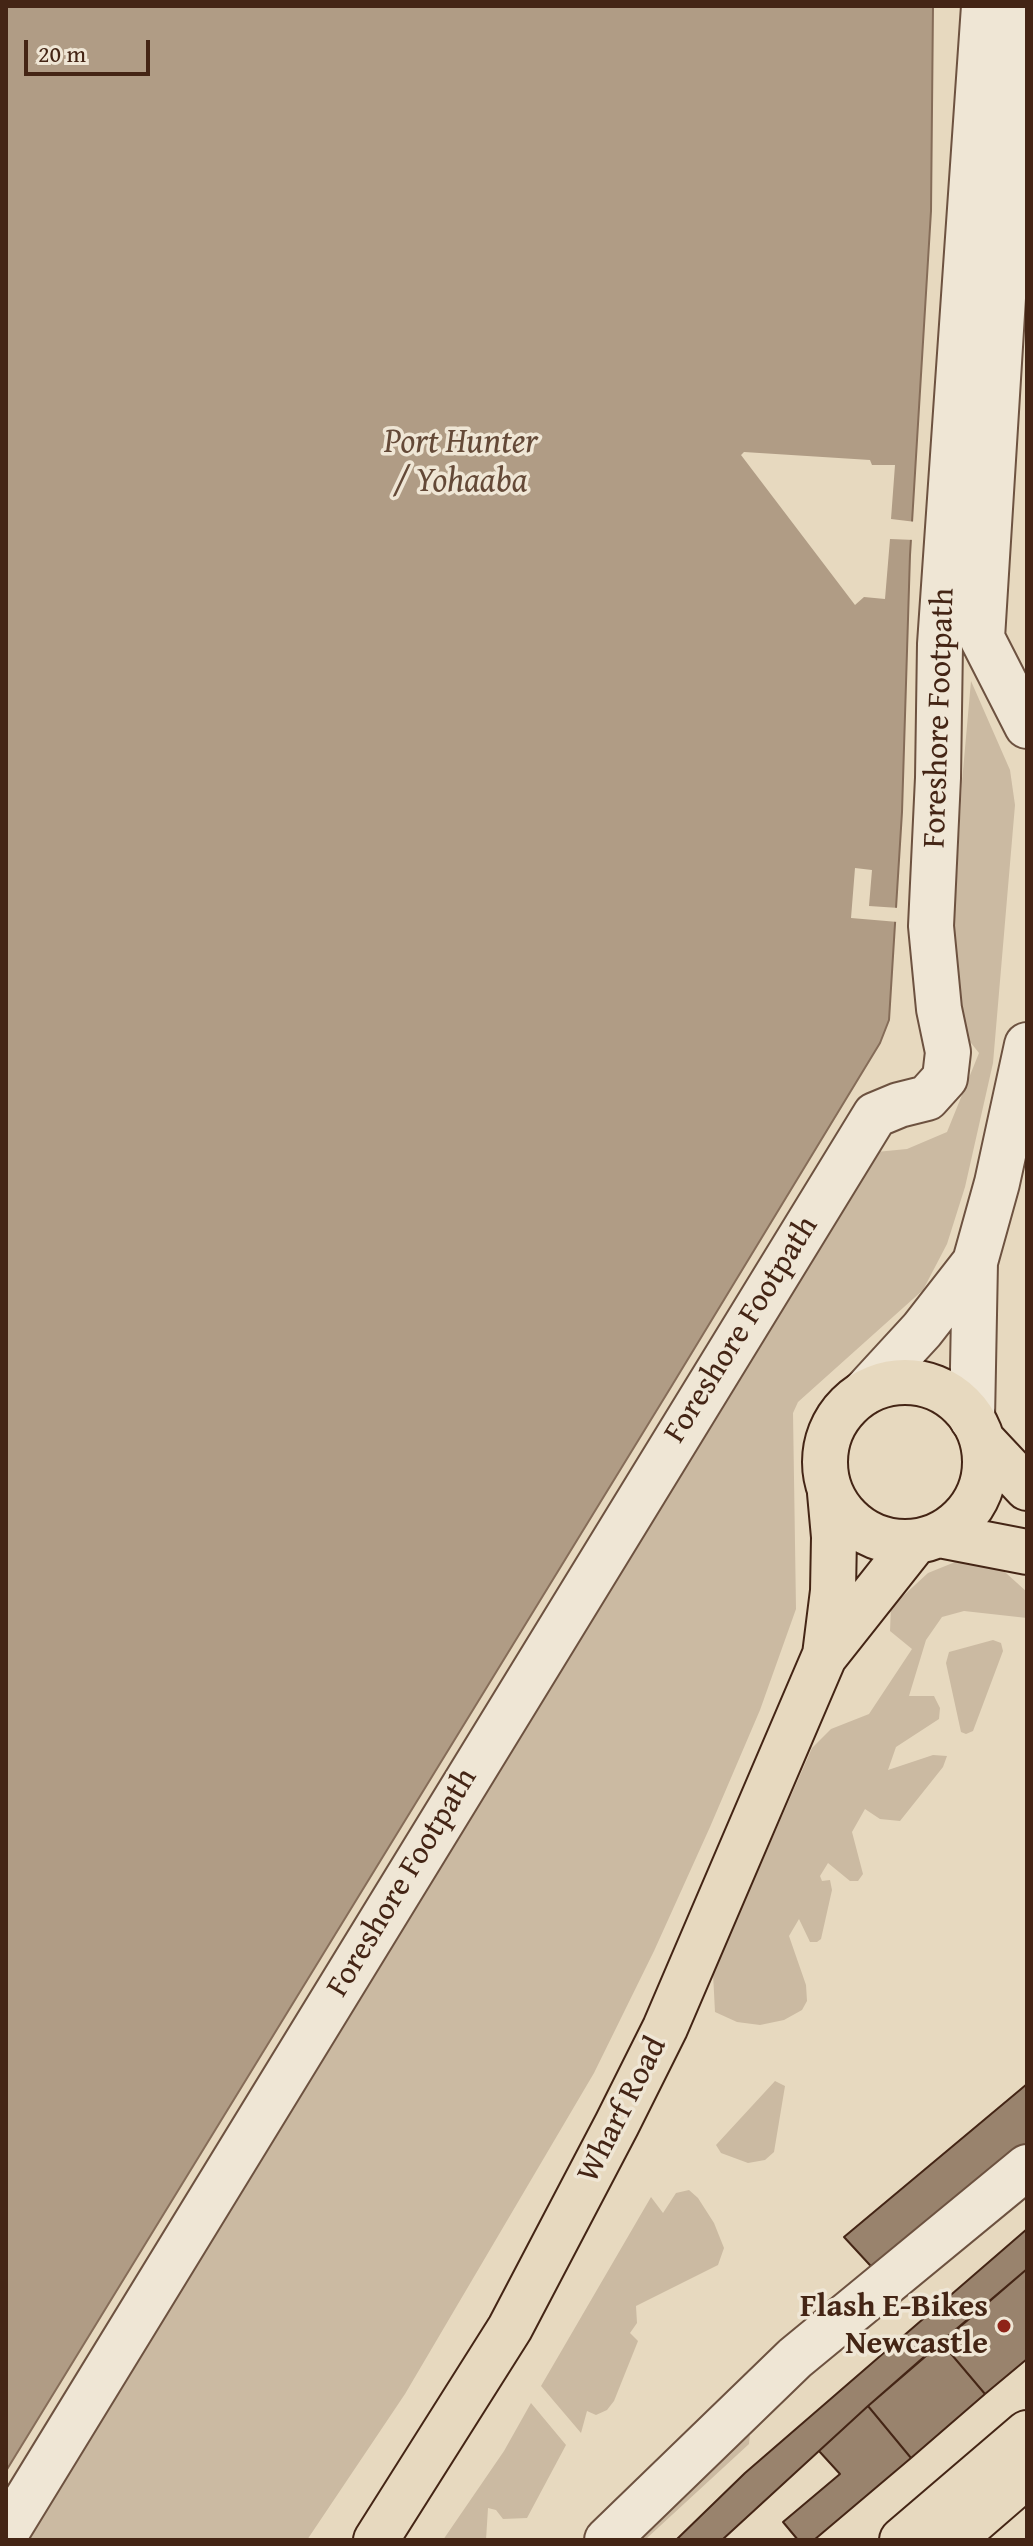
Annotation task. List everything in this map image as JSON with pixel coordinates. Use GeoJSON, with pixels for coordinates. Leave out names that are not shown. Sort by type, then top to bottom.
{"type":"FeatureCollection","features":[{"type":"Feature","properties":{"kind":"main road"},"geometry":{"type":"LineString","coordinates":[[1027,1488],[952,1397],[924,1384],[894,1382],[865,1392],[847,1406],[830,1436],[824,1470],[830,1493],[850,1522],[880,1539],[927,1539],[1027,1552]]}},
{"type":"Feature","properties":{"kind":"main road"},"geometry":{"type":"LineString","coordinates":[[927,1539],[962,1518],[978,1495],[985,1468],[977,1430]]}},
{"type":"Feature","properties":{"kind":"main road","name":"Wharf Road"},"geometry":{"type":"LineString","coordinates":[[376,2540],[510,2328],[665,2028],[824,1657],[834,1575],[830,1493]]}},
{"type":"Feature","properties":{"kind":"main road","name":"Wharf Road"},"geometry":{"type":"LineString","coordinates":[[824,1657],[927,1539]]}},
{"type":"Feature","properties":{"kind":"main road"},"geometry":{"type":"LineString","coordinates":[[902,2540],[1027,2433]]}},
{"type":"Feature","properties":{"kind":"main road"},"geometry":{"type":"LineString","coordinates":[[972,2534],[1027,2475]]}},
{"type":"Feature","properties":{"kind":"street","name":"Foreshore Footpath"},"geometry":{"type":"LineString","coordinates":[[6,2533],[875,1115],[927,1098],[945,1078],[948,1052],[939,1009],[931,926],[940,644],[984,6]]}},
{"type":"Feature","properties":{"kind":"street"},"geometry":{"type":"LineString","coordinates":[[1021,6],[1020,128],[982,638],[1027,726]]}},
{"type":"Feature","properties":{"kind":"street"},"geometry":{"type":"LineString","coordinates":[[977,1430],[975,1262],[997,1183],[1027,1045]]}},
{"type":"Feature","properties":{"kind":"street"},"geometry":{"type":"LineString","coordinates":[[865,1392],[922,1330],[975,1262]]}},
{"type":"Feature","properties":{"kind":"street"},"geometry":{"type":"LineString","coordinates":[[607,2540],[795,2358],[1027,2167]]}},
{"type":"Feature","properties":{"kind":"shaded area"},"geometry":{"type":"Polygon","coordinates":[[[971,681],[1010,770],[1015,805],[993,1063],[965,1187],[947,1244],[923,1290],[798,1402],[793,1413],[796,1609],[760,1710],[710,1827],[594,2073],[405,2394],[307,2540],[13,2540],[866,1153],[907,1149],[947,1132],[979,1053],[956,1024],[951,984],[971,681]]]}},
{"type":"Feature","properties":{"kind":"shaded area"},"geometry":{"type":"Polygon","coordinates":[[[965,1558],[996,1564],[1027,1592],[1027,1618],[964,1611],[942,1617],[926,1640],[909,1696],[934,1696],[940,1708],[939,1719],[896,1747],[888,1770],[933,1755],[947,1756],[943,1767],[900,1821],[880,1819],[865,1809],[852,1832],[863,1874],[858,1881],[850,1881],[828,1863],[820,1876],[822,1881],[830,1880],[832,1890],[821,1939],[810,1942],[799,1919],[789,1936],[806,1985],[807,2001],[802,2010],[784,2020],[760,2025],[737,2022],[715,2012],[713,1973],[812,1748],[831,1729],[869,1714],[912,1649],[890,1631],[891,1607],[928,1573],[965,1558]]]}},
{"type":"Feature","properties":{"kind":"shaded area"},"geometry":{"type":"Polygon","coordinates":[[[993,1640],[1001,1643],[1003,1651],[973,1731],[966,1734],[961,1732],[946,1663],[949,1652],[993,1640]]]}},
{"type":"Feature","properties":{"kind":"shaded area"},"geometry":{"type":"Polygon","coordinates":[[[775,2081],[785,2086],[774,2152],[765,2160],[748,2163],[721,2153],[716,2145],[775,2081]]]}},
{"type":"Feature","properties":{"kind":"shaded area"},"geometry":{"type":"Polygon","coordinates":[[[689,2190],[714,2223],[724,2248],[718,2265],[636,2306],[637,2323],[630,2333],[638,2341],[614,2401],[607,2410],[596,2415],[587,2411],[581,2433],[541,2386],[651,2197],[663,2213],[676,2193],[689,2190]]]}},
{"type":"Feature","properties":{"kind":"shaded area"},"geometry":{"type":"Polygon","coordinates":[[[531,2403],[566,2445],[527,2518],[503,2519],[496,2510],[488,2508],[486,2540],[443,2540],[504,2451],[531,2403]]]}},
{"type":"Feature","properties":{"kind":"shaded area"},"geometry":{"type":"Polygon","coordinates":[[[752,2413],[749,2444],[648,2540],[617,2540],[752,2413]]]}},
{"type":"Feature","properties":{"kind":"water","name":"Port Hunter / Yohaaba"},"geometry":{"type":"Polygon","coordinates":[[[6,6],[933,6],[931,211],[910,555],[902,812],[889,1020],[880,1043],[671,1387],[6,2471],[6,6]]]}},
{"type":"Feature","properties":{"kind":"pier"},"geometry":{"type":"Polygon","coordinates":[[[744,452],[870,460],[872,465],[895,465],[891,519],[916,522],[915,540],[890,539],[885,599],[864,597],[855,605],[741,455],[744,452]]]}},
{"type":"Feature","properties":{"kind":"pier"},"geometry":{"type":"Polygon","coordinates":[[[855,868],[872,870],[869,906],[899,908],[898,922],[851,918],[855,868]]]}},
{"type":"Feature","properties":{"kind":"building"},"geometry":{"type":"Polygon","coordinates":[[[1027,2084],[1027,2150],[880,2276],[844,2237],[1027,2084]]]}},
{"type":"Feature","properties":{"kind":"building"},"geometry":{"type":"Polygon","coordinates":[[[1027,2229],[1027,2269],[868,2406],[722,2540],[676,2540],[745,2473],[1027,2229]]]}},
{"type":"Feature","properties":{"kind":"building"},"geometry":{"type":"Polygon","coordinates":[[[1027,2269],[1027,2359],[985,2394],[941,2342],[1027,2269]]]}},
{"type":"Feature","properties":{"kind":"building"},"geometry":{"type":"Polygon","coordinates":[[[941,2342],[985,2394],[911,2458],[868,2406],[941,2342]]]}},
{"type":"Feature","properties":{"kind":"building"},"geometry":{"type":"Polygon","coordinates":[[[868,2406],[911,2458],[814,2540],[798,2540],[783,2522],[840,2474],[819,2451],[868,2406]]]}},
{"type":"Feature","properties":{"kind":"place","name":"Flash E-Bikes Newcastle"},"geometry":{"type":"Point","coordinates":[1004,2326]}}]}
